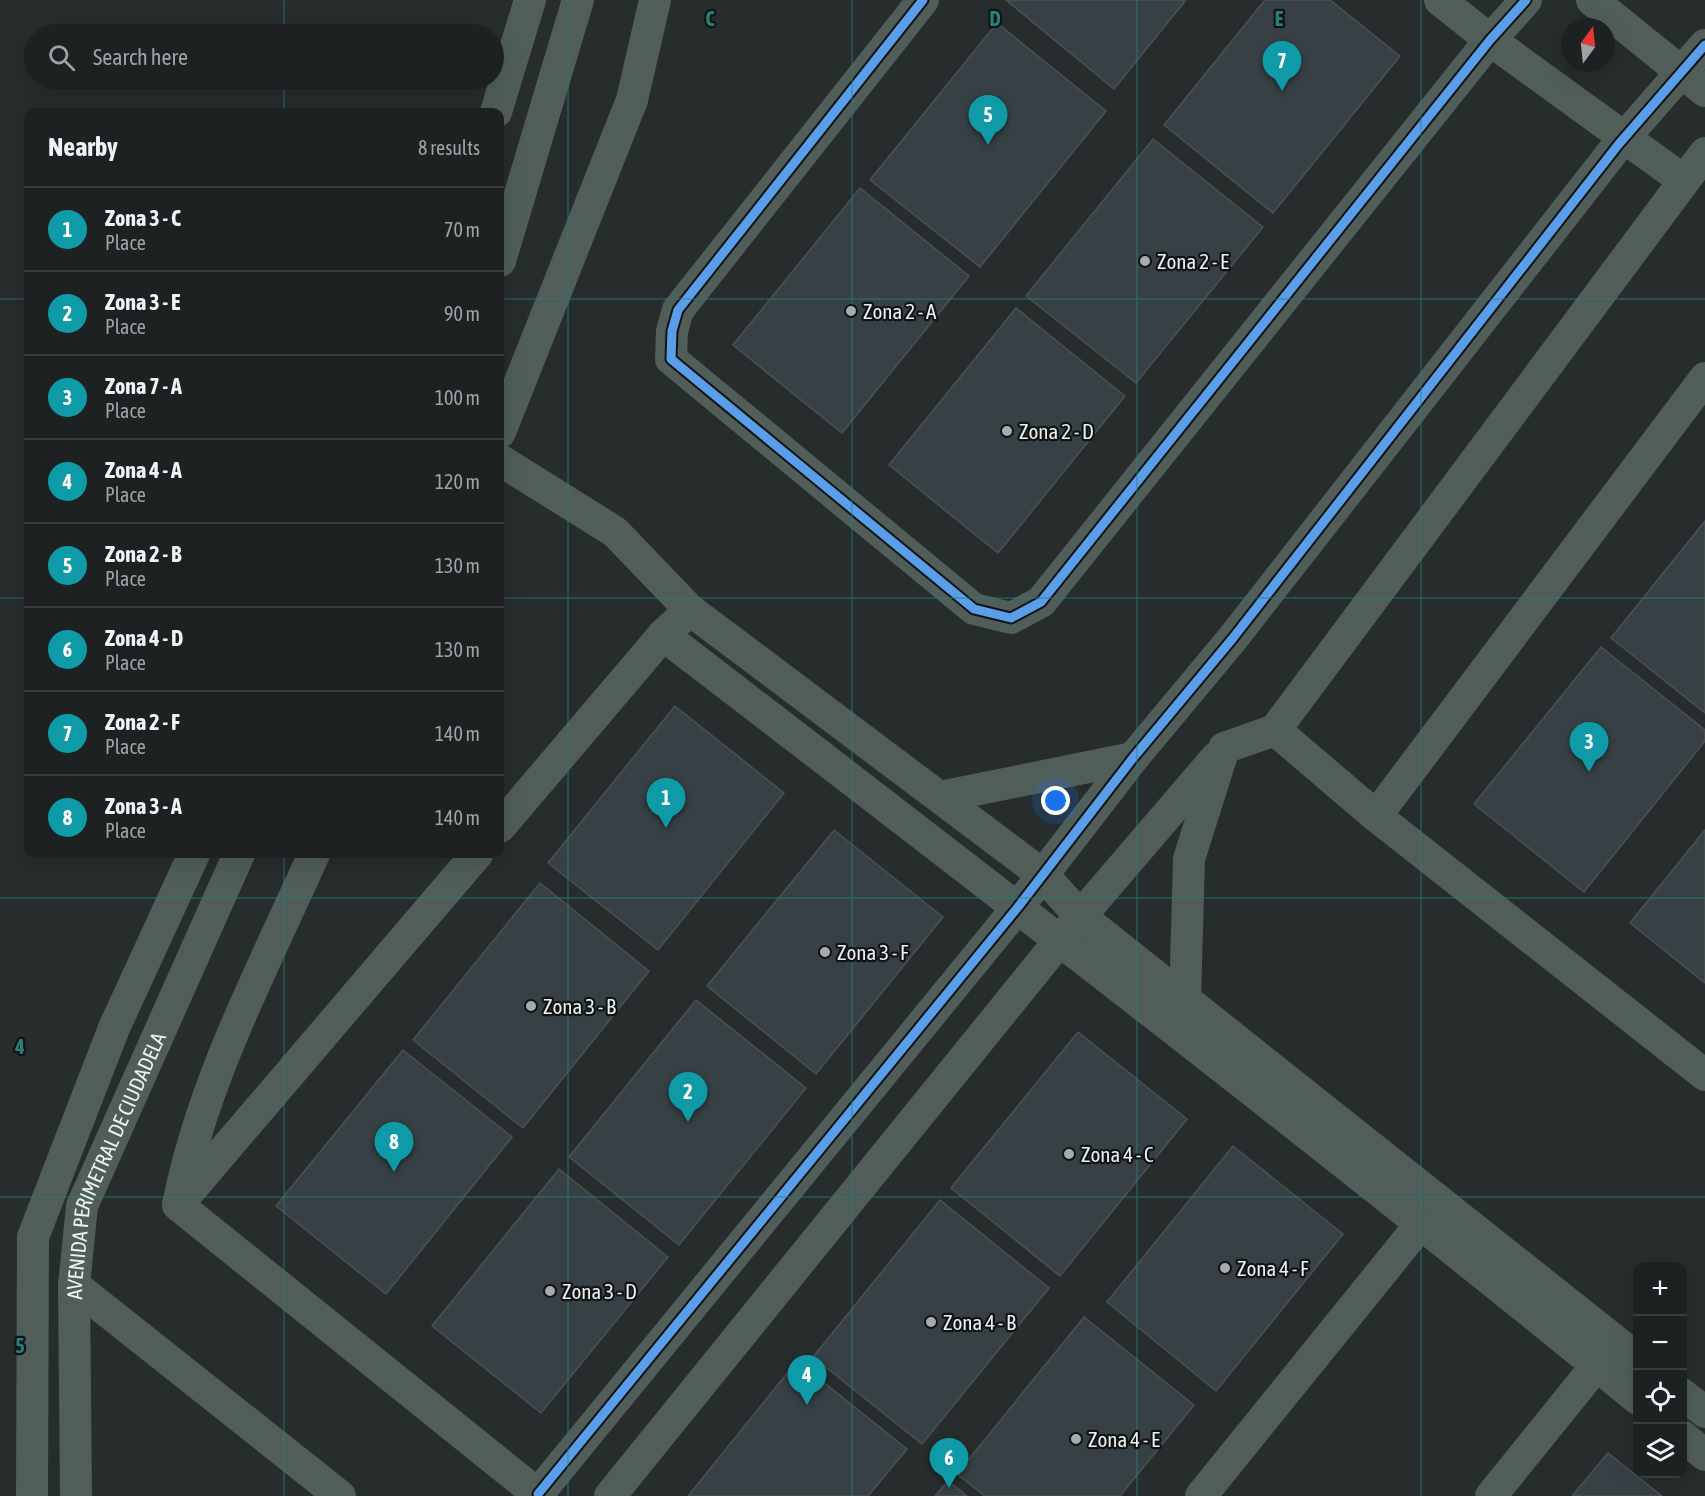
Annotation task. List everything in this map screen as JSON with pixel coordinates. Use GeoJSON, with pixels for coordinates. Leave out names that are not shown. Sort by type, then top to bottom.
{"type":"FeatureCollection","features":[{"type":"Feature","properties":{"kind":"street"},"geometry":{"type":"LineString","coordinates":[[504,86],[530,0]]}},
{"type":"Feature","properties":{"kind":"street"},"geometry":{"type":"LineString","coordinates":[[504,248],[578,0]]}},
{"type":"Feature","properties":{"kind":"street"},"geometry":{"type":"LineString","coordinates":[[504,422],[632,100],[655,0]]}},
{"type":"Feature","properties":{"kind":"street"},"geometry":{"type":"LineString","coordinates":[[923,0],[678,310],[672,331],[671,359],[974,609],[1011,618],[1041,602],[1490,40],[1526,0]]}},
{"type":"Feature","properties":{"kind":"street"},"geometry":{"type":"LineString","coordinates":[[1440,0],[1490,40],[1683,180]]}},
{"type":"Feature","properties":{"kind":"street"},"geometry":{"type":"LineString","coordinates":[[1592,0],[1694,82]]}},
{"type":"Feature","properties":{"kind":"street"},"geometry":{"type":"LineString","coordinates":[[178,1205],[539,1495],[1018,907],[1133,758],[1233,638],[1456,349],[1625,137],[1694,82],[1705,45]]}},
{"type":"Feature","properties":{"kind":"street"},"geometry":{"type":"LineString","coordinates":[[497,108],[503,90]]}},
{"type":"Feature","properties":{"kind":"street"},"geometry":{"type":"LineString","coordinates":[[610,1496],[1060,940],[1224,748],[1275,730],[1705,153]]}},
{"type":"Feature","properties":{"kind":"street"},"geometry":{"type":"LineString","coordinates":[[1376,816],[1705,378]]}},
{"type":"Feature","properties":{"kind":"street"},"geometry":{"type":"LineString","coordinates":[[504,463],[615,532],[690,610],[1043,875],[1080,916],[1633,1355]]}},
{"type":"Feature","properties":{"kind":"street"},"geometry":{"type":"LineString","coordinates":[[504,822],[663,635],[690,610]]}},
{"type":"Feature","properties":{"kind":"street"},"geometry":{"type":"LineString","coordinates":[[663,635],[1018,907],[1527,1308],[1633,1395]]}},
{"type":"Feature","properties":{"kind":"street"},"geometry":{"type":"LineString","coordinates":[[1275,730],[1376,816],[1705,1075]]}},
{"type":"Feature","properties":{"kind":"street"},"geometry":{"type":"LineString","coordinates":[[1185,1001],[1189,859],[1224,748]]}},
{"type":"Feature","properties":{"kind":"street"},"geometry":{"type":"LineString","coordinates":[[940,797],[1133,758]]}},
{"type":"Feature","properties":{"kind":"street","name":"AVENIDA PERIMETRAL DE CIUDADELA"},"geometry":{"type":"LineString","coordinates":[[32,1496],[33,1237],[114,1028],[192,858]]}},
{"type":"Feature","properties":{"kind":"street","name":"AVENIDA PERIMETRAL DE CIUDADELA"},"geometry":{"type":"LineString","coordinates":[[76,1496],[74,1285],[82,1206],[237,858]]}},
{"type":"Feature","properties":{"kind":"street"},"geometry":{"type":"LineString","coordinates":[[178,1205],[187,1160],[225,1053],[312,858]]}},
{"type":"Feature","properties":{"kind":"street"},"geometry":{"type":"LineString","coordinates":[[178,1205],[474,858]]}},
{"type":"Feature","properties":{"kind":"street"},"geometry":{"type":"LineString","coordinates":[[1201,1496],[1420,1225]]}},
{"type":"Feature","properties":{"kind":"street"},"geometry":{"type":"LineString","coordinates":[[74,1285],[340,1496]]}},
{"type":"Feature","properties":{"kind":"street"},"geometry":{"type":"LineString","coordinates":[[1491,1496],[1596,1366]]}},
{"type":"Feature","properties":{"kind":"street"},"geometry":{"type":"LineString","coordinates":[[1687,1397],[1705,1412]]}},
{"type":"Feature","properties":{"kind":"street"},"geometry":{"type":"LineString","coordinates":[[1687,1439],[1705,1455]]}},
{"type":"Feature","properties":{"kind":"building"},"geometry":{"type":"Polygon","coordinates":[[[1006,0],[1186,0],[1114,89],[1006,0]]]}},
{"type":"Feature","properties":{"kind":"building"},"geometry":{"type":"Polygon","coordinates":[[[1265,0],[1330,0],[1400,56],[1273,213],[1164,125],[1265,0]]]}},
{"type":"Feature","properties":{"kind":"building"},"geometry":{"type":"Polygon","coordinates":[[[997,23],[1106,111],[980,267],[870,180],[997,23]]]}},
{"type":"Feature","properties":{"kind":"building","name":"Zona 2 - E"},"geometry":{"type":"Polygon","coordinates":[[[1153,139],[1263,227],[1136,383],[1026,296],[1153,139]]]}},
{"type":"Feature","properties":{"kind":"building","name":"Zona 2 - A"},"geometry":{"type":"Polygon","coordinates":[[[860,188],[969,276],[842,433],[733,345],[860,188]]]}},
{"type":"Feature","properties":{"kind":"building","name":"Zona 2 - D"},"geometry":{"type":"Polygon","coordinates":[[[1016,308],[1125,396],[998,553],[889,465],[1016,308]]]}},
{"type":"Feature","properties":{"kind":"building"},"geometry":{"type":"Polygon","coordinates":[[[1705,521],[1705,713],[1611,638],[1705,521]]]}},
{"type":"Feature","properties":{"kind":"building"},"geometry":{"type":"Polygon","coordinates":[[[1601,647],[1705,730],[1705,741],[1584,892],[1474,804],[1601,647]]]}},
{"type":"Feature","properties":{"kind":"building"},"geometry":{"type":"Polygon","coordinates":[[[675,706],[784,793],[658,950],[548,863],[675,706]]]}},
{"type":"Feature","properties":{"kind":"building","name":"Zona 3 - F"},"geometry":{"type":"Polygon","coordinates":[[[834,830],[943,917],[816,1074],[707,986],[834,830]]]}},
{"type":"Feature","properties":{"kind":"building"},"geometry":{"type":"Polygon","coordinates":[[[1705,830],[1705,983],[1630,923],[1705,830]]]}},
{"type":"Feature","properties":{"kind":"building","name":"Zona 3 - B"},"geometry":{"type":"Polygon","coordinates":[[[540,883],[649,971],[523,1128],[413,1040],[540,883]]]}},
{"type":"Feature","properties":{"kind":"building"},"geometry":{"type":"Polygon","coordinates":[[[696,1000],[806,1088],[679,1245],[569,1157],[696,1000]]]}},
{"type":"Feature","properties":{"kind":"building","name":"Zona 4 - C"},"geometry":{"type":"Polygon","coordinates":[[[1078,1032],[1187,1119],[1060,1276],[951,1188],[1078,1032]]]}},
{"type":"Feature","properties":{"kind":"building"},"geometry":{"type":"Polygon","coordinates":[[[403,1050],[512,1137],[386,1294],[276,1206],[403,1050]]]}},
{"type":"Feature","properties":{"kind":"building","name":"Zona 4 - F"},"geometry":{"type":"Polygon","coordinates":[[[1233,1146],[1343,1234],[1216,1391],[1107,1302],[1233,1146]]]}},
{"type":"Feature","properties":{"kind":"building","name":"Zona 3 - D"},"geometry":{"type":"Polygon","coordinates":[[[559,1169],[668,1257],[541,1413],[432,1326],[559,1169]]]}},
{"type":"Feature","properties":{"kind":"building","name":"Zona 4 - B"},"geometry":{"type":"Polygon","coordinates":[[[940,1200],[1049,1288],[922,1444],[813,1357],[940,1200]]]}},
{"type":"Feature","properties":{"kind":"building","name":"Zona 4 - E"},"geometry":{"type":"Polygon","coordinates":[[[1084,1317],[1194,1405],[1120,1496],[985,1496],[957,1474],[1084,1317]]]}},
{"type":"Feature","properties":{"kind":"building"},"geometry":{"type":"Polygon","coordinates":[[[797,1361],[907,1449],[868,1496],[688,1496],[797,1361]]]}},
{"type":"Feature","properties":{"kind":"building"},"geometry":{"type":"Polygon","coordinates":[[[1608,1453],[1633,1473],[1633,1478],[1639,1478],[1662,1496],[1572,1496],[1608,1453]]]}},
{"type":"Feature","properties":{"kind":"building"},"geometry":{"type":"Polygon","coordinates":[[[948,1481],[967,1496],[935,1496],[948,1481]]]}},
{"type":"Feature","properties":{"kind":"cycle path"},"geometry":{"type":"LineString","coordinates":[[923,0],[678,310],[672,331],[671,359],[974,609],[1011,618],[1041,602],[1490,40],[1526,0]]}},
{"type":"Feature","properties":{"kind":"cycle path"},"geometry":{"type":"LineString","coordinates":[[538,1494],[1018,907],[1133,758],[1233,638],[1618,145],[1705,45]]}},
{"type":"Feature","properties":{"kind":"place","name":"Zona 2 - F"},"geometry":{"type":"Point","coordinates":[1282,91]}},
{"type":"Feature","properties":{"kind":"place","name":"Zona 2 - B"},"geometry":{"type":"Point","coordinates":[988,145]}},
{"type":"Feature","properties":{"kind":"place","name":"Zona 2 - E"},"geometry":{"type":"Point","coordinates":[1145,261]}},
{"type":"Feature","properties":{"kind":"place","name":"Zona 2 - A"},"geometry":{"type":"Point","coordinates":[851,311]}},
{"type":"Feature","properties":{"kind":"place","name":"Zona 2 - D"},"geometry":{"type":"Point","coordinates":[1007,431]}},
{"type":"Feature","properties":{"kind":"place","name":"Zona 7 - A"},"geometry":{"type":"Point","coordinates":[1589,772]}},
{"type":"Feature","properties":{"kind":"place","name":"Zona 3 - C"},"geometry":{"type":"Point","coordinates":[666,828]}},
{"type":"Feature","properties":{"kind":"place","name":"Zona 3 - F"},"geometry":{"type":"Point","coordinates":[825,952]}},
{"type":"Feature","properties":{"kind":"place","name":"Zona 3 - B"},"geometry":{"type":"Point","coordinates":[531,1006]}},
{"type":"Feature","properties":{"kind":"place","name":"Zona 3 - E"},"geometry":{"type":"Point","coordinates":[688,1122]}},
{"type":"Feature","properties":{"kind":"place","name":"Zona 4 - C"},"geometry":{"type":"Point","coordinates":[1069,1154]}},
{"type":"Feature","properties":{"kind":"place","name":"Zona 3 - A"},"geometry":{"type":"Point","coordinates":[394,1172]}},
{"type":"Feature","properties":{"kind":"place","name":"Zona 4 - F"},"geometry":{"type":"Point","coordinates":[1225,1268]}},
{"type":"Feature","properties":{"kind":"place","name":"Zona 3 - D"},"geometry":{"type":"Point","coordinates":[550,1291]}},
{"type":"Feature","properties":{"kind":"place","name":"Zona 4 - B"},"geometry":{"type":"Point","coordinates":[931,1322]}},
{"type":"Feature","properties":{"kind":"place","name":"Zona 4 - A"},"geometry":{"type":"Point","coordinates":[807,1405]}},
{"type":"Feature","properties":{"kind":"place","name":"Zona 4 - E"},"geometry":{"type":"Point","coordinates":[1076,1439]}},
{"type":"Feature","properties":{"kind":"place","name":"Zona 4 - D"},"geometry":{"type":"Point","coordinates":[949,1488]}}]}
